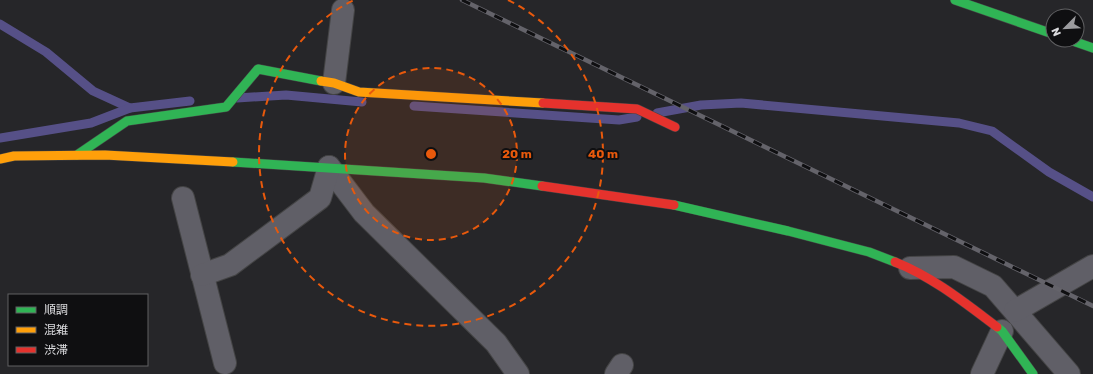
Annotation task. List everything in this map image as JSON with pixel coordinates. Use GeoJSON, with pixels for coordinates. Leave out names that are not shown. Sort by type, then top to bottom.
{"type":"FeatureCollection","features":[{"type":"Feature","properties":{"kind":"street"},"geometry":{"type":"LineString","coordinates":[[955,0],[1045,31]]}},
{"type":"Feature","properties":{"kind":"street"},"geometry":{"type":"LineString","coordinates":[[334,83],[343,10]]}},
{"type":"Feature","properties":{"kind":"street"},"geometry":{"type":"LineString","coordinates":[[77,155],[127,121],[226,107],[258,69],[334,83],[359,92],[636,109],[675,127]]}},
{"type":"Feature","properties":{"kind":"street"},"geometry":{"type":"LineString","coordinates":[[0,158],[14,156],[106,155],[329,167],[484,178],[679,206],[788,231],[869,252],[910,268],[948,290],[1002,331],[1034,374]]}},
{"type":"Feature","properties":{"kind":"street"},"geometry":{"type":"LineString","coordinates":[[202,275],[230,265],[320,198],[329,167]]}},
{"type":"Feature","properties":{"kind":"street"},"geometry":{"type":"LineString","coordinates":[[329,167],[364,213],[496,343],[518,374]]}},
{"type":"Feature","properties":{"kind":"street"},"geometry":{"type":"LineString","coordinates":[[183,198],[224,363]]}},
{"type":"Feature","properties":{"kind":"street"},"geometry":{"type":"LineString","coordinates":[[1015,311],[1093,266]]}},
{"type":"Feature","properties":{"kind":"street"},"geometry":{"type":"LineString","coordinates":[[910,268],[954,268],[993,286],[1069,374]]}},
{"type":"Feature","properties":{"kind":"street"},"geometry":{"type":"LineString","coordinates":[[982,374],[1002,331]]}},
{"type":"Feature","properties":{"kind":"waterway"},"geometry":{"type":"LineString","coordinates":[[0,24],[46,52],[93,91],[130,108]]}},
{"type":"Feature","properties":{"kind":"waterway"},"geometry":{"type":"LineString","coordinates":[[237,98],[286,95],[362,102]]}},
{"type":"Feature","properties":{"kind":"waterway"},"geometry":{"type":"LineString","coordinates":[[0,138],[91,123],[130,108],[190,101]]}},
{"type":"Feature","properties":{"kind":"waterway"},"geometry":{"type":"LineString","coordinates":[[657,113],[701,105],[741,103],[959,123],[992,131],[1049,172],[1093,197]]}},
{"type":"Feature","properties":{"kind":"waterway"},"geometry":{"type":"LineString","coordinates":[[414,106],[619,120],[637,117]]}},
{"type":"Feature","properties":{"kind":"railway"},"geometry":{"type":"LineString","coordinates":[[462,0],[1093,306]]}},
{"type":"Feature","properties":{"kind":"traffic: fast"},"geometry":{"type":"LineString","coordinates":[[955,0],[1045,31]]}},
{"type":"Feature","properties":{"kind":"traffic: fast"},"geometry":{"type":"LineString","coordinates":[[1085,45],[1093,48]]}},
{"type":"Feature","properties":{"kind":"traffic: fast"},"geometry":{"type":"LineString","coordinates":[[77,155],[127,121],[226,107],[258,69],[321,81]]}},
{"type":"Feature","properties":{"kind":"traffic: fast"},"geometry":{"type":"LineString","coordinates":[[233,162],[484,178],[542,186]]}},
{"type":"Feature","properties":{"kind":"traffic: fast"},"geometry":{"type":"LineString","coordinates":[[674,205],[788,231],[869,252],[895,262]]}},
{"type":"Feature","properties":{"kind":"traffic: fast"},"geometry":{"type":"LineString","coordinates":[[997,327],[1002,331],[1033,374]]}},
{"type":"Feature","properties":{"kind":"traffic: slow"},"geometry":{"type":"LineString","coordinates":[[321,81],[334,83],[359,92],[543,103]]}},
{"type":"Feature","properties":{"kind":"traffic: slow"},"geometry":{"type":"LineString","coordinates":[[0,159],[14,156],[105,155],[233,162]]}},
{"type":"Feature","properties":{"kind":"traffic: jam"},"geometry":{"type":"LineString","coordinates":[[543,103],[637,109],[675,127]]}},
{"type":"Feature","properties":{"kind":"traffic: jam"},"geometry":{"type":"LineString","coordinates":[[542,186],[674,205]]}},
{"type":"Feature","properties":{"kind":"traffic: jam"},"geometry":{"type":"LineString","coordinates":[[895,262],[936,283],[997,327]]}}]}
